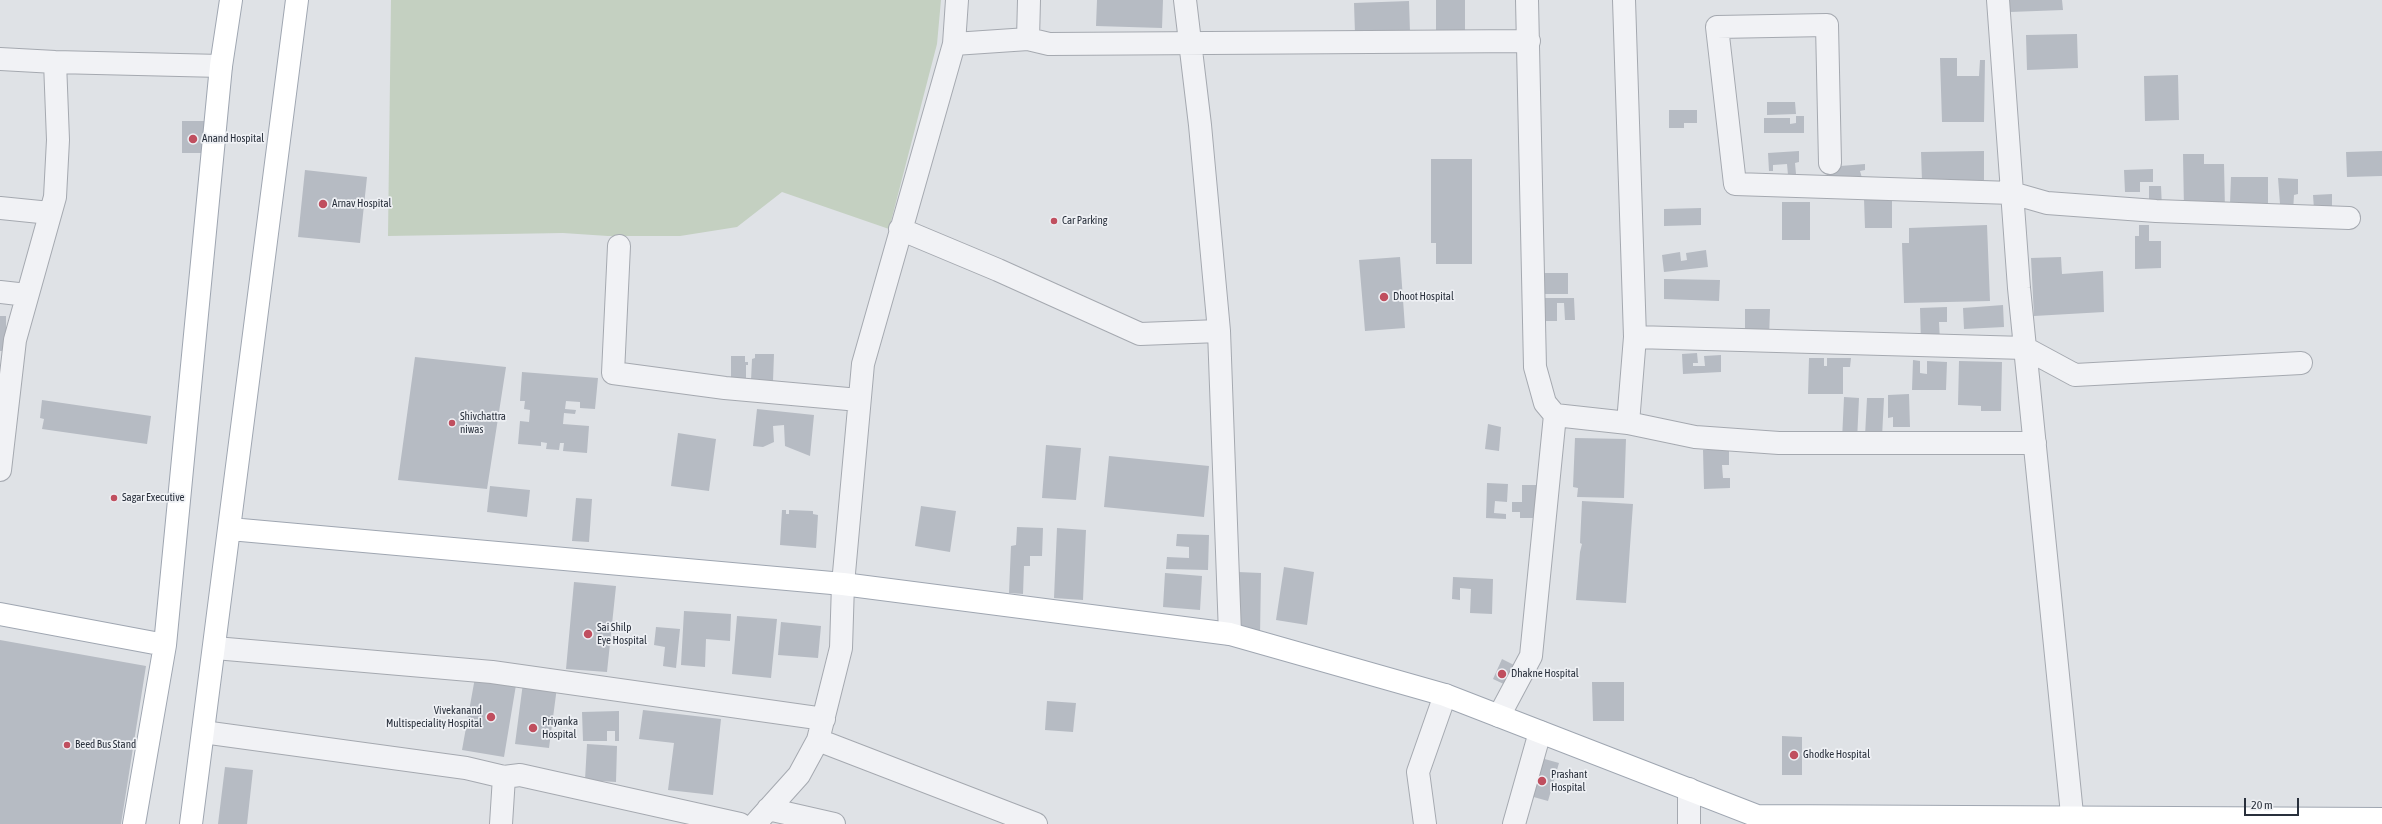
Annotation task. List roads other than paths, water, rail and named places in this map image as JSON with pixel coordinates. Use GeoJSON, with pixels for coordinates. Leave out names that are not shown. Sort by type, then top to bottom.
{"type":"FeatureCollection","features":[{"type":"Feature","properties":{"kind":"main road"},"geometry":{"type":"LineString","coordinates":[[134,824],[165,645],[221,66],[231,0]]}},
{"type":"Feature","properties":{"kind":"main road"},"geometry":{"type":"LineString","coordinates":[[191,824],[215,648],[297,0]]}},
{"type":"Feature","properties":{"kind":"main road"},"geometry":{"type":"LineString","coordinates":[[230,529],[844,584],[1230,634],[1445,695],[1689,789],[1757,820],[2189,821],[2382,819]]}},
{"type":"Feature","properties":{"kind":"main road"},"geometry":{"type":"LineString","coordinates":[[0,614],[165,645]]}},
{"type":"Feature","properties":{"kind":"street"},"geometry":{"type":"LineString","coordinates":[[762,817],[799,775],[818,740],[841,648],[844,584],[862,364],[954,44],[957,0]]}},
{"type":"Feature","properties":{"kind":"street"},"geometry":{"type":"LineString","coordinates":[[1028,39],[1029,0]]}},
{"type":"Feature","properties":{"kind":"street"},"geometry":{"type":"LineString","coordinates":[[1185,0],[1200,125],[1219,331],[1230,634]]}},
{"type":"Feature","properties":{"kind":"street"},"geometry":{"type":"LineString","coordinates":[[1527,0],[1535,367],[1545,403],[1555,415],[1628,423],[1695,437],[1779,443],[2035,443]]}},
{"type":"Feature","properties":{"kind":"street"},"geometry":{"type":"LineString","coordinates":[[1624,0],[1635,337],[1628,423]]}},
{"type":"Feature","properties":{"kind":"street"},"geometry":{"type":"LineString","coordinates":[[1998,0],[2025,348],[2073,820]]}},
{"type":"Feature","properties":{"kind":"street"},"geometry":{"type":"LineString","coordinates":[[1830,163],[1827,25],[1717,27],[1735,184],[2012,193],[2047,203],[2156,211],[2349,218]]}},
{"type":"Feature","properties":{"kind":"street"},"geometry":{"type":"LineString","coordinates":[[954,44],[1028,39],[1049,44],[1529,41]]}},
{"type":"Feature","properties":{"kind":"street"},"geometry":{"type":"LineString","coordinates":[[0,59],[55,62],[221,66]]}},
{"type":"Feature","properties":{"kind":"street"},"geometry":{"type":"LineString","coordinates":[[0,470],[15,340],[55,197],[58,140],[55,62]]}},
{"type":"Feature","properties":{"kind":"street"},"geometry":{"type":"LineString","coordinates":[[0,208],[50,213]]}},
{"type":"Feature","properties":{"kind":"street"},"geometry":{"type":"LineString","coordinates":[[900,229],[998,270],[1140,334],[1219,331]]}},
{"type":"Feature","properties":{"kind":"street"},"geometry":{"type":"LineString","coordinates":[[619,246],[613,373],[725,388],[859,400]]}},
{"type":"Feature","properties":{"kind":"street"},"geometry":{"type":"LineString","coordinates":[[0,292],[27,295]]}},
{"type":"Feature","properties":{"kind":"street"},"geometry":{"type":"LineString","coordinates":[[1635,337],[2025,348],[2075,375],[2301,363]]}},
{"type":"Feature","properties":{"kind":"street"},"geometry":{"type":"LineString","coordinates":[[1500,716],[1531,656],[1555,415]]}},
{"type":"Feature","properties":{"kind":"street"},"geometry":{"type":"LineString","coordinates":[[215,648],[492,672],[824,719]]}},
{"type":"Feature","properties":{"kind":"street"},"geometry":{"type":"LineString","coordinates":[[1425,824],[1418,772],[1445,695]]}},
{"type":"Feature","properties":{"kind":"street"},"geometry":{"type":"LineString","coordinates":[[203,732],[466,768],[504,777],[520,775],[740,824]]}},
{"type":"Feature","properties":{"kind":"street"},"geometry":{"type":"LineString","coordinates":[[1514,824],[1540,732]]}},
{"type":"Feature","properties":{"kind":"street"},"geometry":{"type":"LineString","coordinates":[[818,740],[1036,824]]}},
{"type":"Feature","properties":{"kind":"street"},"geometry":{"type":"LineString","coordinates":[[501,824],[504,777]]}},
{"type":"Feature","properties":{"kind":"street"},"geometry":{"type":"LineString","coordinates":[[1689,789],[1689,824]]}},
{"type":"Feature","properties":{"kind":"street"},"geometry":{"type":"LineString","coordinates":[[762,817],[834,824]]}},
{"type":"Feature","properties":{"kind":"place","name":"Anand Hospital"},"geometry":{"type":"Point","coordinates":[193,139]}},
{"type":"Feature","properties":{"kind":"place","name":"Arnav Hospital"},"geometry":{"type":"Point","coordinates":[323,204]}},
{"type":"Feature","properties":{"kind":"place","name":"Car Parking"},"geometry":{"type":"Point","coordinates":[1054,221]}},
{"type":"Feature","properties":{"kind":"place","name":"Dhoot Hospital"},"geometry":{"type":"Point","coordinates":[1384,297]}},
{"type":"Feature","properties":{"kind":"place","name":"Shivchattra niwas"},"geometry":{"type":"Point","coordinates":[452,423]}},
{"type":"Feature","properties":{"kind":"place","name":"Sagar Executive"},"geometry":{"type":"Point","coordinates":[114,498]}},
{"type":"Feature","properties":{"kind":"place","name":"Sai Shilp Eye Hospital"},"geometry":{"type":"Point","coordinates":[588,634]}},
{"type":"Feature","properties":{"kind":"place","name":"Dhakne Hospital"},"geometry":{"type":"Point","coordinates":[1502,674]}},
{"type":"Feature","properties":{"kind":"place","name":"Vivekanand Multispeciality Hospital"},"geometry":{"type":"Point","coordinates":[491,717]}},
{"type":"Feature","properties":{"kind":"place","name":"Priyanka Hospital"},"geometry":{"type":"Point","coordinates":[533,728]}},
{"type":"Feature","properties":{"kind":"place","name":"Beed Bus Stand"},"geometry":{"type":"Point","coordinates":[67,745]}},
{"type":"Feature","properties":{"kind":"place","name":"Ghodke Hospital"},"geometry":{"type":"Point","coordinates":[1794,755]}},
{"type":"Feature","properties":{"kind":"place","name":"Prashant Hospital"},"geometry":{"type":"Point","coordinates":[1542,781]}}]}
